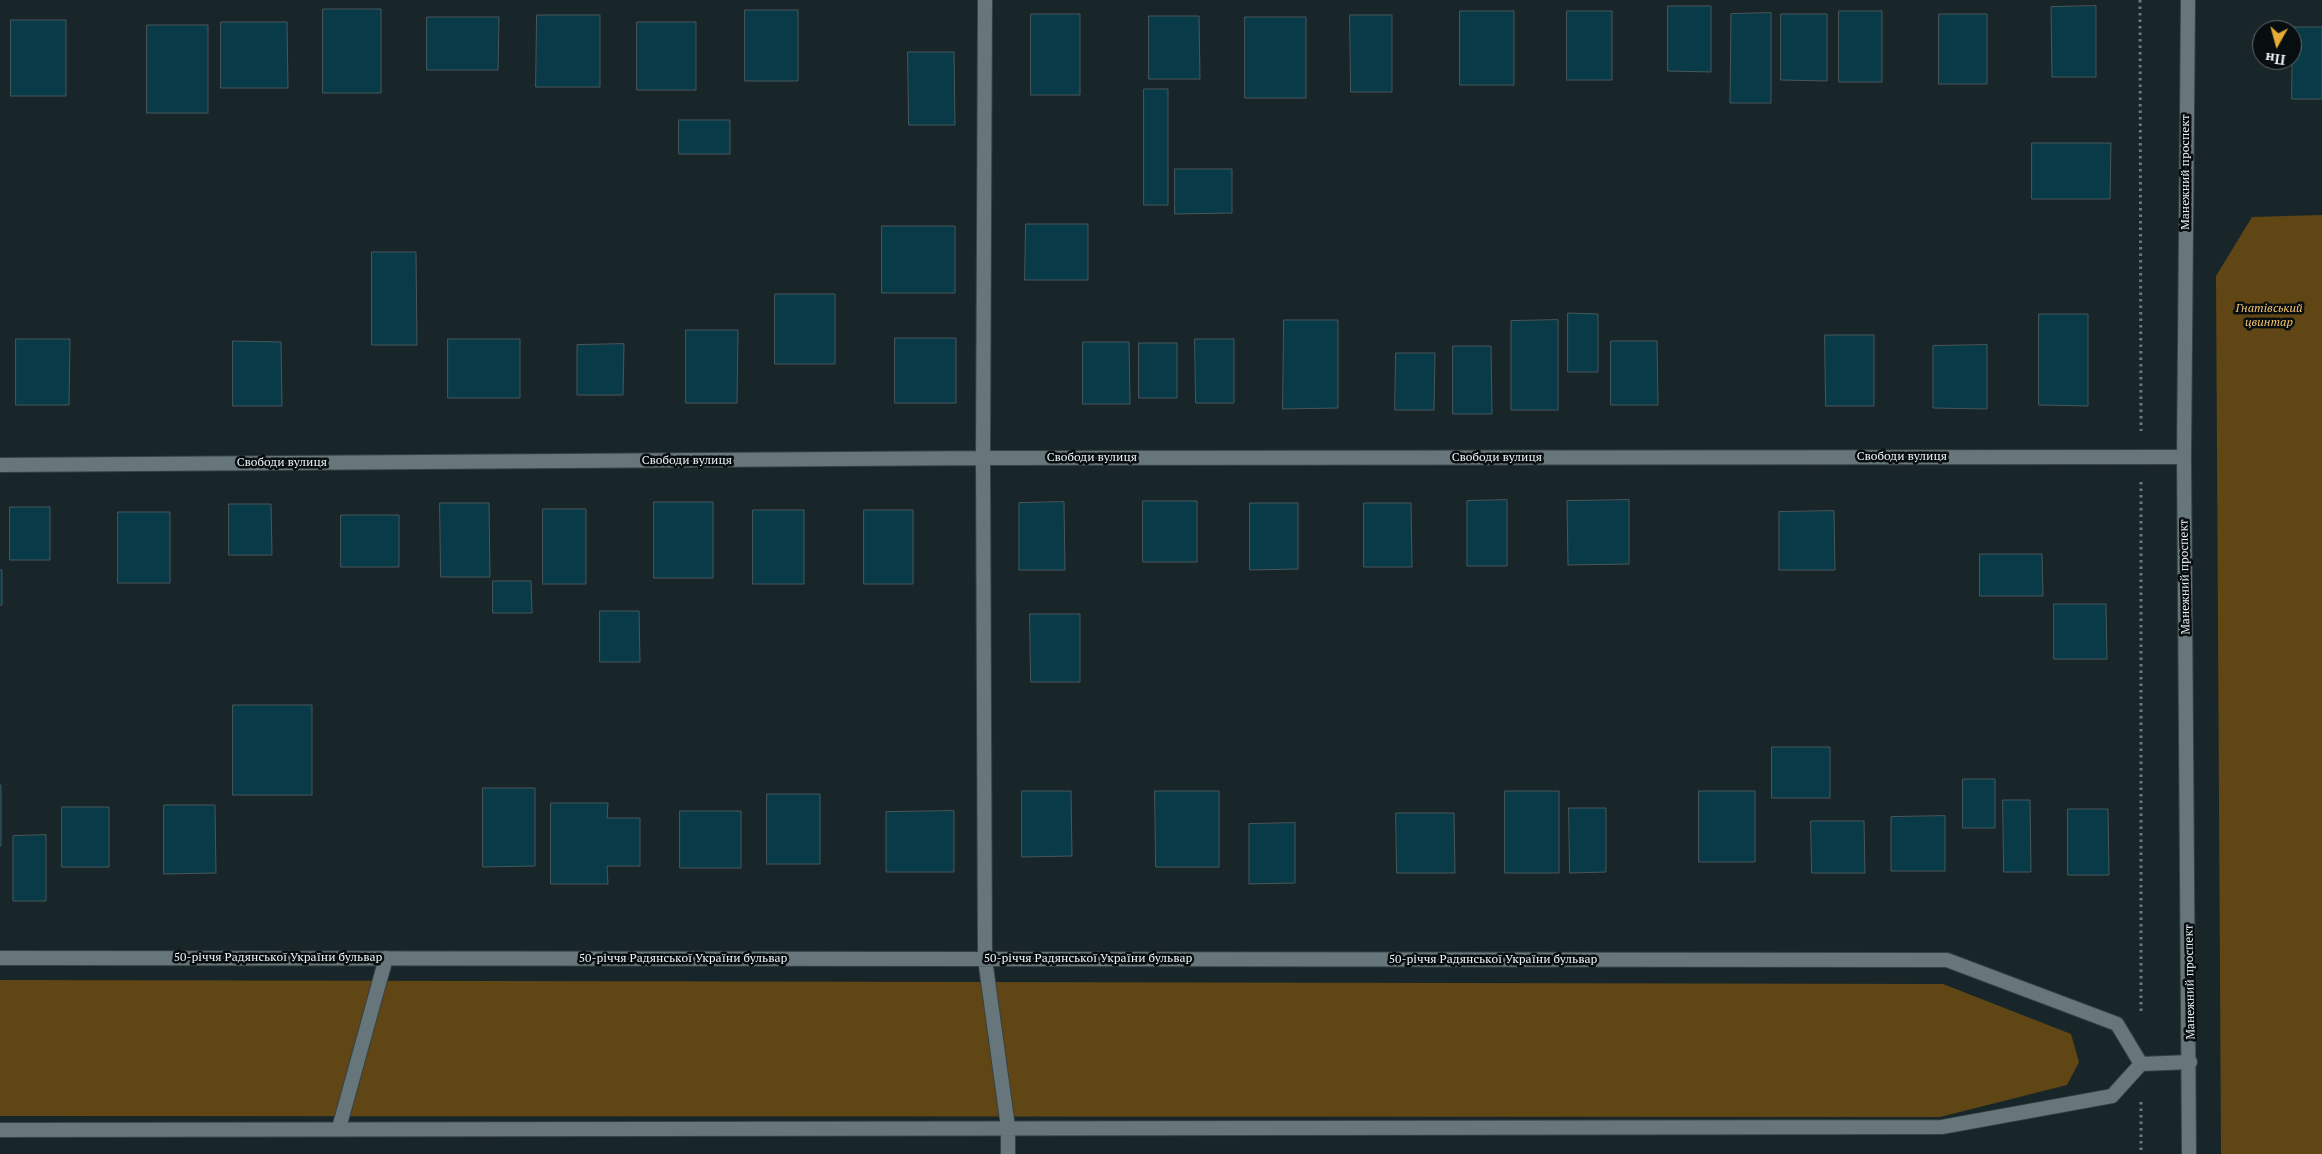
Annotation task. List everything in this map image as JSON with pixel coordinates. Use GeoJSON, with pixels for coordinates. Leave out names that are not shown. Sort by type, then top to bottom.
{"type":"FeatureCollection","features":[{"type":"Feature","properties":{"kind":"street"},"geometry":{"type":"LineString","coordinates":[[985,0],[983,458],[985,959],[1008,1127],[1008,1154]]}},
{"type":"Feature","properties":{"kind":"street","name":"Манежний проспект"},"geometry":{"type":"LineString","coordinates":[[2188,0],[2184,457],[2190,1154]]}},
{"type":"Feature","properties":{"kind":"street","name":"Свободи вулиця"},"geometry":{"type":"LineString","coordinates":[[0,465],[983,458],[2184,457]]}},
{"type":"Feature","properties":{"kind":"street","name":"50-річчя Радянської України бульвар"},"geometry":{"type":"LineString","coordinates":[[0,958],[1947,960],[2117,1024],[2141,1064]]}},
{"type":"Feature","properties":{"kind":"street"},"geometry":{"type":"LineString","coordinates":[[339,1128],[386,958]]}},
{"type":"Feature","properties":{"kind":"street"},"geometry":{"type":"LineString","coordinates":[[0,1130],[1942,1127],[2112,1096],[2141,1064],[2190,1062]]}},
{"type":"Feature","properties":{"kind":"path"},"geometry":{"type":"LineString","coordinates":[[2140,0],[2141,1014]]}},
{"type":"Feature","properties":{"kind":"path"},"geometry":{"type":"LineString","coordinates":[[2141,1064],[2142,1154]]}},
{"type":"Feature","properties":{"kind":"green space","name":"Гнатівський цвинтар"},"geometry":{"type":"Polygon","coordinates":[[[2322,215],[2322,1154],[2221,1154],[2216,276],[2252,217],[2322,215]]]}},
{"type":"Feature","properties":{"kind":"green space"},"geometry":{"type":"Polygon","coordinates":[[[0,980],[1943,984],[2071,1034],[2079,1062],[2067,1085],[1940,1117],[0,1116],[0,980]]]}},
{"type":"Feature","properties":{"kind":"building"},"geometry":{"type":"Polygon","coordinates":[[[1668,6],[1711,6],[1711,72],[1668,71],[1668,6]]]}},
{"type":"Feature","properties":{"kind":"building"},"geometry":{"type":"Polygon","coordinates":[[[2096,6],[2096,77],[2052,77],[2051,7],[2096,6]]]}},
{"type":"Feature","properties":{"kind":"building"},"geometry":{"type":"Polygon","coordinates":[[[323,9],[381,9],[381,93],[323,93],[323,9]]]}},
{"type":"Feature","properties":{"kind":"building"},"geometry":{"type":"Polygon","coordinates":[[[745,10],[798,10],[798,81],[745,81],[745,10]]]}},
{"type":"Feature","properties":{"kind":"building"},"geometry":{"type":"Polygon","coordinates":[[[1460,11],[1514,11],[1514,85],[1460,85],[1460,11]]]}},
{"type":"Feature","properties":{"kind":"building"},"geometry":{"type":"Polygon","coordinates":[[[1567,11],[1612,11],[1612,80],[1567,80],[1567,11]]]}},
{"type":"Feature","properties":{"kind":"building"},"geometry":{"type":"Polygon","coordinates":[[[1839,11],[1882,11],[1882,82],[1839,82],[1839,11]]]}},
{"type":"Feature","properties":{"kind":"building"},"geometry":{"type":"Polygon","coordinates":[[[1771,13],[1771,103],[1730,103],[1731,14],[1771,13]]]}},
{"type":"Feature","properties":{"kind":"building"},"geometry":{"type":"Polygon","coordinates":[[[1031,14],[1080,14],[1080,95],[1031,95],[1031,14]]]}},
{"type":"Feature","properties":{"kind":"building"},"geometry":{"type":"Polygon","coordinates":[[[1781,14],[1827,14],[1827,81],[1781,80],[1781,14]]]}},
{"type":"Feature","properties":{"kind":"building"},"geometry":{"type":"Polygon","coordinates":[[[1939,14],[1987,14],[1987,84],[1939,84],[1939,14]]]}},
{"type":"Feature","properties":{"kind":"building"},"geometry":{"type":"Polygon","coordinates":[[[537,15],[600,15],[600,87],[536,87],[537,15]]]}},
{"type":"Feature","properties":{"kind":"building"},"geometry":{"type":"Polygon","coordinates":[[[1350,15],[1392,15],[1392,92],[1351,92],[1350,15]]]}},
{"type":"Feature","properties":{"kind":"building"},"geometry":{"type":"Polygon","coordinates":[[[1149,16],[1199,16],[1200,79],[1149,79],[1149,16]]]}},
{"type":"Feature","properties":{"kind":"building"},"geometry":{"type":"Polygon","coordinates":[[[427,17],[499,17],[498,70],[427,70],[427,17]]]}},
{"type":"Feature","properties":{"kind":"building"},"geometry":{"type":"Polygon","coordinates":[[[1245,17],[1306,17],[1306,98],[1245,98],[1245,17]]]}},
{"type":"Feature","properties":{"kind":"building"},"geometry":{"type":"Polygon","coordinates":[[[11,20],[66,20],[66,96],[11,96],[11,20]]]}},
{"type":"Feature","properties":{"kind":"building"},"geometry":{"type":"Polygon","coordinates":[[[221,22],[287,22],[288,88],[221,88],[221,22]]]}},
{"type":"Feature","properties":{"kind":"building"},"geometry":{"type":"Polygon","coordinates":[[[637,22],[696,22],[696,90],[637,90],[637,22]]]}},
{"type":"Feature","properties":{"kind":"building"},"geometry":{"type":"Polygon","coordinates":[[[147,25],[208,25],[208,113],[147,113],[147,25]]]}},
{"type":"Feature","properties":{"kind":"building"},"geometry":{"type":"Polygon","coordinates":[[[2302,27],[2322,27],[2322,99],[2292,99],[2292,70],[2302,70],[2302,27]]]}},
{"type":"Feature","properties":{"kind":"building"},"geometry":{"type":"Polygon","coordinates":[[[908,52],[954,52],[955,125],[909,125],[908,52]]]}},
{"type":"Feature","properties":{"kind":"building"},"geometry":{"type":"Polygon","coordinates":[[[1144,89],[1168,89],[1168,205],[1144,205],[1144,89]]]}},
{"type":"Feature","properties":{"kind":"building"},"geometry":{"type":"Polygon","coordinates":[[[679,120],[730,120],[730,154],[679,154],[679,120]]]}},
{"type":"Feature","properties":{"kind":"building"},"geometry":{"type":"Polygon","coordinates":[[[2032,143],[2111,143],[2110,199],[2032,199],[2032,143]]]}},
{"type":"Feature","properties":{"kind":"building"},"geometry":{"type":"Polygon","coordinates":[[[1175,169],[1232,169],[1232,213],[1175,214],[1175,169]]]}},
{"type":"Feature","properties":{"kind":"building"},"geometry":{"type":"Polygon","coordinates":[[[1026,224],[1088,224],[1088,280],[1025,280],[1026,224]]]}},
{"type":"Feature","properties":{"kind":"building"},"geometry":{"type":"Polygon","coordinates":[[[882,226],[955,226],[955,293],[882,293],[882,226]]]}},
{"type":"Feature","properties":{"kind":"building"},"geometry":{"type":"Polygon","coordinates":[[[372,252],[416,252],[417,345],[372,345],[372,252]]]}},
{"type":"Feature","properties":{"kind":"building"},"geometry":{"type":"Polygon","coordinates":[[[775,294],[835,294],[835,364],[775,364],[775,294]]]}},
{"type":"Feature","properties":{"kind":"building"},"geometry":{"type":"Polygon","coordinates":[[[1568,313],[1598,314],[1598,372],[1568,372],[1568,313]]]}},
{"type":"Feature","properties":{"kind":"building"},"geometry":{"type":"Polygon","coordinates":[[[2039,314],[2088,314],[2088,406],[2039,405],[2039,314]]]}},
{"type":"Feature","properties":{"kind":"building"},"geometry":{"type":"Polygon","coordinates":[[[1284,320],[1338,320],[1338,408],[1283,409],[1284,320]]]}},
{"type":"Feature","properties":{"kind":"building"},"geometry":{"type":"Polygon","coordinates":[[[1558,320],[1558,410],[1511,410],[1511,321],[1558,320]]]}},
{"type":"Feature","properties":{"kind":"building"},"geometry":{"type":"Polygon","coordinates":[[[686,330],[738,330],[737,403],[686,403],[686,330]]]}},
{"type":"Feature","properties":{"kind":"building"},"geometry":{"type":"Polygon","coordinates":[[[1825,335],[1874,335],[1874,406],[1826,406],[1825,335]]]}},
{"type":"Feature","properties":{"kind":"building"},"geometry":{"type":"Polygon","coordinates":[[[895,338],[956,338],[956,403],[895,403],[895,338]]]}},
{"type":"Feature","properties":{"kind":"building"},"geometry":{"type":"Polygon","coordinates":[[[16,339],[70,339],[69,405],[16,405],[16,339]]]}},
{"type":"Feature","properties":{"kind":"building"},"geometry":{"type":"Polygon","coordinates":[[[448,339],[520,339],[520,398],[448,398],[448,339]]]}},
{"type":"Feature","properties":{"kind":"building"},"geometry":{"type":"Polygon","coordinates":[[[1195,339],[1234,339],[1234,403],[1196,403],[1195,339]]]}},
{"type":"Feature","properties":{"kind":"building"},"geometry":{"type":"Polygon","coordinates":[[[233,341],[281,342],[282,406],[233,406],[233,341]]]}},
{"type":"Feature","properties":{"kind":"building"},"geometry":{"type":"Polygon","coordinates":[[[1611,341],[1657,341],[1658,405],[1611,405],[1611,341]]]}},
{"type":"Feature","properties":{"kind":"building"},"geometry":{"type":"Polygon","coordinates":[[[1083,342],[1129,342],[1130,404],[1083,404],[1083,342]]]}},
{"type":"Feature","properties":{"kind":"building"},"geometry":{"type":"Polygon","coordinates":[[[1139,343],[1177,343],[1177,398],[1139,398],[1139,343]]]}},
{"type":"Feature","properties":{"kind":"building"},"geometry":{"type":"Polygon","coordinates":[[[624,344],[623,395],[577,395],[577,345],[624,344]]]}},
{"type":"Feature","properties":{"kind":"building"},"geometry":{"type":"Polygon","coordinates":[[[1987,345],[1987,409],[1933,408],[1933,346],[1987,345]]]}},
{"type":"Feature","properties":{"kind":"building"},"geometry":{"type":"Polygon","coordinates":[[[1453,346],[1491,346],[1492,414],[1453,414],[1453,346]]]}},
{"type":"Feature","properties":{"kind":"building"},"geometry":{"type":"Polygon","coordinates":[[[1396,353],[1435,353],[1434,410],[1395,410],[1396,353]]]}},
{"type":"Feature","properties":{"kind":"building"},"geometry":{"type":"Polygon","coordinates":[[[1507,500],[1507,566],[1467,566],[1467,501],[1507,500]]]}},
{"type":"Feature","properties":{"kind":"building"},"geometry":{"type":"Polygon","coordinates":[[[1629,500],[1629,564],[1568,565],[1567,501],[1629,500]]]}},
{"type":"Feature","properties":{"kind":"building"},"geometry":{"type":"Polygon","coordinates":[[[1143,501],[1197,501],[1197,562],[1143,562],[1143,501]]]}},
{"type":"Feature","properties":{"kind":"building"},"geometry":{"type":"Polygon","coordinates":[[[654,502],[713,502],[713,578],[654,578],[654,502]]]}},
{"type":"Feature","properties":{"kind":"building"},"geometry":{"type":"Polygon","coordinates":[[[1064,502],[1065,570],[1019,570],[1019,503],[1064,502]]]}},
{"type":"Feature","properties":{"kind":"building"},"geometry":{"type":"Polygon","coordinates":[[[440,503],[489,503],[490,577],[441,577],[440,503]]]}},
{"type":"Feature","properties":{"kind":"building"},"geometry":{"type":"Polygon","coordinates":[[[1250,503],[1298,503],[1298,569],[1250,570],[1250,503]]]}},
{"type":"Feature","properties":{"kind":"building"},"geometry":{"type":"Polygon","coordinates":[[[1364,503],[1411,503],[1412,567],[1364,567],[1364,503]]]}},
{"type":"Feature","properties":{"kind":"building"},"geometry":{"type":"Polygon","coordinates":[[[229,504],[271,504],[272,555],[229,555],[229,504]]]}},
{"type":"Feature","properties":{"kind":"building"},"geometry":{"type":"Polygon","coordinates":[[[10,507],[50,507],[50,560],[10,560],[10,507]]]}},
{"type":"Feature","properties":{"kind":"building"},"geometry":{"type":"Polygon","coordinates":[[[543,509],[586,509],[586,584],[543,584],[543,509]]]}},
{"type":"Feature","properties":{"kind":"building"},"geometry":{"type":"Polygon","coordinates":[[[753,510],[804,510],[804,584],[753,584],[753,510]]]}},
{"type":"Feature","properties":{"kind":"building"},"geometry":{"type":"Polygon","coordinates":[[[864,510],[913,510],[913,584],[864,584],[864,510]]]}},
{"type":"Feature","properties":{"kind":"building"},"geometry":{"type":"Polygon","coordinates":[[[1834,511],[1835,570],[1779,570],[1779,512],[1834,511]]]}},
{"type":"Feature","properties":{"kind":"building"},"geometry":{"type":"Polygon","coordinates":[[[118,512],[170,512],[170,583],[118,583],[118,512]]]}},
{"type":"Feature","properties":{"kind":"building"},"geometry":{"type":"Polygon","coordinates":[[[341,515],[399,515],[399,567],[341,567],[341,515]]]}},
{"type":"Feature","properties":{"kind":"building"},"geometry":{"type":"Polygon","coordinates":[[[1980,554],[2042,554],[2043,596],[1980,596],[1980,554]]]}},
{"type":"Feature","properties":{"kind":"building"},"geometry":{"type":"Polygon","coordinates":[[[0,570],[2,570],[2,605],[0,605],[0,570]]]}},
{"type":"Feature","properties":{"kind":"building"},"geometry":{"type":"Polygon","coordinates":[[[493,581],[531,581],[532,613],[493,613],[493,581]]]}},
{"type":"Feature","properties":{"kind":"building"},"geometry":{"type":"Polygon","coordinates":[[[2054,604],[2106,604],[2107,659],[2054,659],[2054,604]]]}},
{"type":"Feature","properties":{"kind":"building"},"geometry":{"type":"Polygon","coordinates":[[[600,611],[639,611],[640,662],[600,662],[600,611]]]}},
{"type":"Feature","properties":{"kind":"building"},"geometry":{"type":"Polygon","coordinates":[[[1030,614],[1080,614],[1080,682],[1031,682],[1030,614]]]}},
{"type":"Feature","properties":{"kind":"building"},"geometry":{"type":"Polygon","coordinates":[[[233,705],[312,705],[312,795],[233,795],[233,705]]]}},
{"type":"Feature","properties":{"kind":"building"},"geometry":{"type":"Polygon","coordinates":[[[1772,747],[1830,747],[1830,798],[1772,798],[1772,747]]]}},
{"type":"Feature","properties":{"kind":"building"},"geometry":{"type":"Polygon","coordinates":[[[1963,779],[1995,779],[1995,828],[1963,828],[1963,779]]]}},
{"type":"Feature","properties":{"kind":"building"},"geometry":{"type":"Polygon","coordinates":[[[1,785],[1,846],[0,846],[1,785]]]}},
{"type":"Feature","properties":{"kind":"building"},"geometry":{"type":"Polygon","coordinates":[[[483,788],[535,788],[535,866],[483,867],[483,788]]]}},
{"type":"Feature","properties":{"kind":"building"},"geometry":{"type":"Polygon","coordinates":[[[1022,791],[1071,791],[1072,856],[1022,857],[1022,791]]]}},
{"type":"Feature","properties":{"kind":"building"},"geometry":{"type":"Polygon","coordinates":[[[1155,791],[1219,791],[1219,867],[1156,867],[1155,791]]]}},
{"type":"Feature","properties":{"kind":"building"},"geometry":{"type":"Polygon","coordinates":[[[1505,791],[1559,791],[1559,873],[1505,873],[1505,791]]]}},
{"type":"Feature","properties":{"kind":"building"},"geometry":{"type":"Polygon","coordinates":[[[1699,791],[1755,791],[1755,862],[1699,862],[1699,791]]]}},
{"type":"Feature","properties":{"kind":"building"},"geometry":{"type":"Polygon","coordinates":[[[767,794],[820,794],[820,864],[767,864],[767,794]]]}},
{"type":"Feature","properties":{"kind":"building"},"geometry":{"type":"Polygon","coordinates":[[[2003,800],[2030,800],[2031,872],[2004,872],[2003,800]]]}},
{"type":"Feature","properties":{"kind":"building"},"geometry":{"type":"Polygon","coordinates":[[[551,803],[608,803],[607,818],[640,818],[640,866],[607,866],[608,884],[551,884],[551,803]]]}},
{"type":"Feature","properties":{"kind":"building"},"geometry":{"type":"Polygon","coordinates":[[[164,805],[215,805],[216,873],[164,874],[164,805]]]}},
{"type":"Feature","properties":{"kind":"building"},"geometry":{"type":"Polygon","coordinates":[[[62,807],[109,807],[109,867],[62,867],[62,807]]]}},
{"type":"Feature","properties":{"kind":"building"},"geometry":{"type":"Polygon","coordinates":[[[1569,808],[1606,808],[1606,872],[1570,873],[1569,808]]]}},
{"type":"Feature","properties":{"kind":"building"},"geometry":{"type":"Polygon","coordinates":[[[2068,809],[2108,809],[2109,875],[2068,875],[2068,809]]]}},
{"type":"Feature","properties":{"kind":"building"},"geometry":{"type":"Polygon","coordinates":[[[680,811],[741,811],[741,868],[680,868],[680,811]]]}},
{"type":"Feature","properties":{"kind":"building"},"geometry":{"type":"Polygon","coordinates":[[[954,811],[954,872],[886,872],[886,812],[954,811]]]}},
{"type":"Feature","properties":{"kind":"building"},"geometry":{"type":"Polygon","coordinates":[[[1396,813],[1454,813],[1455,873],[1397,873],[1396,813]]]}},
{"type":"Feature","properties":{"kind":"building"},"geometry":{"type":"Polygon","coordinates":[[[1945,816],[1945,871],[1891,871],[1891,817],[1945,816]]]}},
{"type":"Feature","properties":{"kind":"building"},"geometry":{"type":"Polygon","coordinates":[[[1811,821],[1864,821],[1865,873],[1812,873],[1811,821]]]}},
{"type":"Feature","properties":{"kind":"building"},"geometry":{"type":"Polygon","coordinates":[[[1295,823],[1295,883],[1249,884],[1249,824],[1295,823]]]}},
{"type":"Feature","properties":{"kind":"building"},"geometry":{"type":"Polygon","coordinates":[[[46,835],[46,901],[13,901],[13,836],[46,835]]]}}]}
